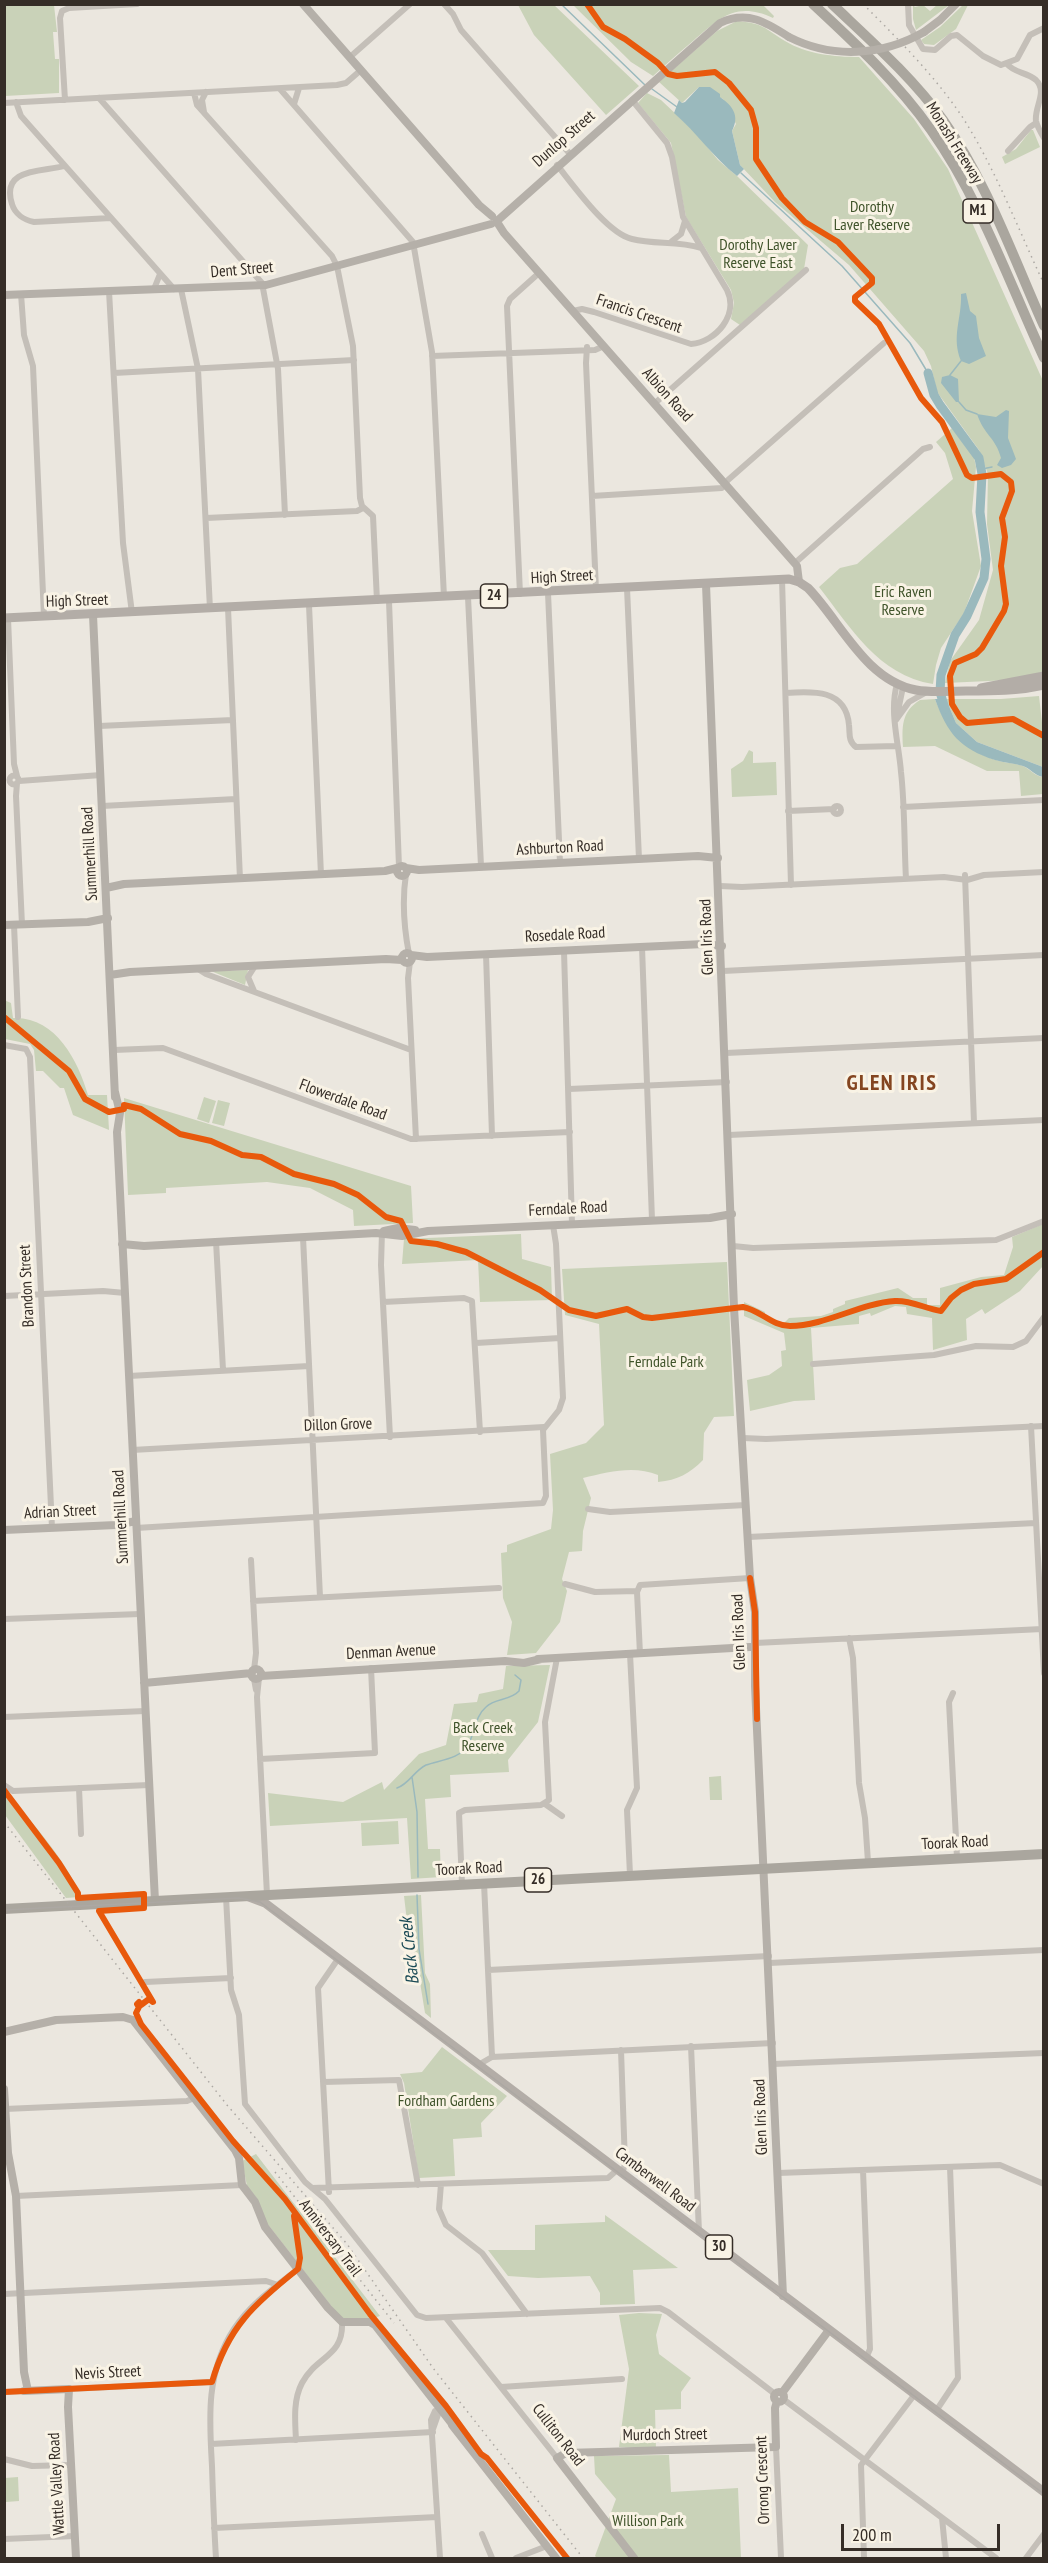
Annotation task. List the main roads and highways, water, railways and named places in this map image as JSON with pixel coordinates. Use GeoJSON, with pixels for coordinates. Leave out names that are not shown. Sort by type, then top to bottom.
{"type":"FeatureCollection","features":[{"type":"Feature","properties":{"kind":"highway","name":"Monash Freeway"},"geometry":{"type":"LineString","coordinates":[[813,4],[889,78],[935,135],[956,168],[980,216],[1044,358]]}},
{"type":"Feature","properties":{"kind":"highway","name":"Monash Freeway"},"geometry":{"type":"LineString","coordinates":[[832,4],[918,89],[956,139],[980,183],[1044,326]]}},
{"type":"Feature","properties":{"kind":"highway","name":"Toorak Road"},"geometry":{"type":"LineString","coordinates":[[4,1909],[1044,1854]]}},
{"type":"Feature","properties":{"kind":"main road","name":"High Street"},"geometry":{"type":"LineString","coordinates":[[6,618],[389,601],[782,579],[800,582],[812,592],[872,665],[900,685],[931,692],[967,691]]}},
{"type":"Feature","properties":{"kind":"main road"},"geometry":{"type":"LineString","coordinates":[[967,691],[1044,676]]}},
{"type":"Feature","properties":{"kind":"main road"},"geometry":{"type":"LineString","coordinates":[[967,691],[1004,692],[1044,685]]}},
{"type":"Feature","properties":{"kind":"main road"},"geometry":{"type":"LineString","coordinates":[[274,1910],[273,1900],[280,1894]]}},
{"type":"Feature","properties":{"kind":"main road","name":"Camberwell Road"},"geometry":{"type":"LineString","coordinates":[[245,1896],[260,1900],[274,1910],[1044,2492]]}},
{"type":"Feature","properties":{"kind":"water"},"geometry":{"type":"Polygon","coordinates":[[[699,87],[710,87],[720,94],[720,97],[734,112],[735,121],[732,131],[740,165],[744,169],[737,176],[674,113],[679,100],[682,103],[685,102],[699,87]]]}},
{"type":"Feature","properties":{"kind":"water"},"geometry":{"type":"Polygon","coordinates":[[[966,293],[970,311],[976,316],[979,338],[986,356],[969,364],[961,361],[957,344],[961,294],[966,293]]]}},
{"type":"Feature","properties":{"kind":"water"},"geometry":{"type":"Polygon","coordinates":[[[950,375],[958,379],[959,402],[956,402],[941,383],[942,377],[950,375]]]}},
{"type":"Feature","properties":{"kind":"water"},"geometry":{"type":"Polygon","coordinates":[[[1006,410],[1009,411],[1008,438],[1016,459],[1011,465],[1002,468],[997,465],[1001,458],[999,451],[977,414],[996,417],[1006,410]]]}},
{"type":"Feature","properties":{"kind":"water"},"geometry":{"type":"Polygon","coordinates":[[[935,699],[946,699],[956,723],[977,742],[1043,767],[1043,777],[1023,766],[983,756],[964,745],[950,730],[935,699]]]}},
{"type":"Feature","properties":{"kind":"waterway"},"geometry":{"type":"LineString","coordinates":[[561,4],[645,85]]}},
{"type":"Feature","properties":{"kind":"waterway"},"geometry":{"type":"LineString","coordinates":[[652,89],[677,107]]}},
{"type":"Feature","properties":{"kind":"waterway"},"geometry":{"type":"LineString","coordinates":[[741,173],[842,266],[910,343],[928,373]]}},
{"type":"Feature","properties":{"kind":"waterway"},"geometry":{"type":"LineString","coordinates":[[950,375],[961,361]]}},
{"type":"Feature","properties":{"kind":"waterway"},"geometry":{"type":"LineString","coordinates":[[928,373],[934,395],[979,458],[982,474],[980,512],[986,559],[984,578],[967,616],[955,635],[941,675],[940,692],[945,709]]}},
{"type":"Feature","properties":{"kind":"waterway"},"geometry":{"type":"LineString","coordinates":[[959,402],[966,410],[977,414]]}},
{"type":"Feature","properties":{"kind":"waterway"},"geometry":{"type":"LineString","coordinates":[[982,469],[992,467]]}},
{"type":"Feature","properties":{"kind":"waterway","name":"Back Creek"},"geometry":{"type":"LineString","coordinates":[[397,1788],[405,1784],[426,1765],[455,1756],[464,1750],[482,1711],[490,1704],[519,1691],[521,1680],[515,1675]]}},
{"type":"Feature","properties":{"kind":"waterway","name":"Back Creek"},"geometry":{"type":"LineString","coordinates":[[412,1777],[417,1812],[418,1877]]}},
{"type":"Feature","properties":{"kind":"waterway","name":"Back Creek"},"geometry":{"type":"LineString","coordinates":[[417,1895],[419,1949],[428,2004]]}},
{"type":"Feature","properties":{"kind":"tram line"},"geometry":{"type":"LineString","coordinates":[[4,1910],[239,1898],[260,1902],[1044,2494]]}},
{"type":"Feature","properties":{"kind":"railway"},"geometry":{"type":"LineString","coordinates":[[863,4],[929,73],[963,118],[996,179],[1044,284]]}},
{"type":"Feature","properties":{"kind":"railway"},"geometry":{"type":"LineString","coordinates":[[4,1822],[227,2105],[347,2244],[433,2368],[583,2558]]}},
{"type":"Feature","properties":{"kind":"railway"},"geometry":{"type":"LineString","coordinates":[[275,2172],[394,2323]]}},
{"type":"Feature","properties":{"kind":"district","name":"GLEN IRIS"},"geometry":{"type":"Point","coordinates":[892,1084]}},
{"type":"Feature","properties":{"kind":"park label","name":"Dorothy Laver Reserve"},"geometry":{"type":"Point","coordinates":[872,216]}},
{"type":"Feature","properties":{"kind":"park label","name":"Dorothy Laver Reserve East"},"geometry":{"type":"Point","coordinates":[758,254]}},
{"type":"Feature","properties":{"kind":"park label","name":"Eric Raven Reserve"},"geometry":{"type":"Point","coordinates":[903,601]}},
{"type":"Feature","properties":{"kind":"park label","name":"Ferndale Park"},"geometry":{"type":"Point","coordinates":[666,1362]}},
{"type":"Feature","properties":{"kind":"park label","name":"Back Creek Reserve"},"geometry":{"type":"Point","coordinates":[483,1737]}},
{"type":"Feature","properties":{"kind":"park label","name":"Fordham Gardens"},"geometry":{"type":"Point","coordinates":[446,2101]}},
{"type":"Feature","properties":{"kind":"park label","name":"Willison Park"},"geometry":{"type":"Point","coordinates":[648,2521]}}]}
